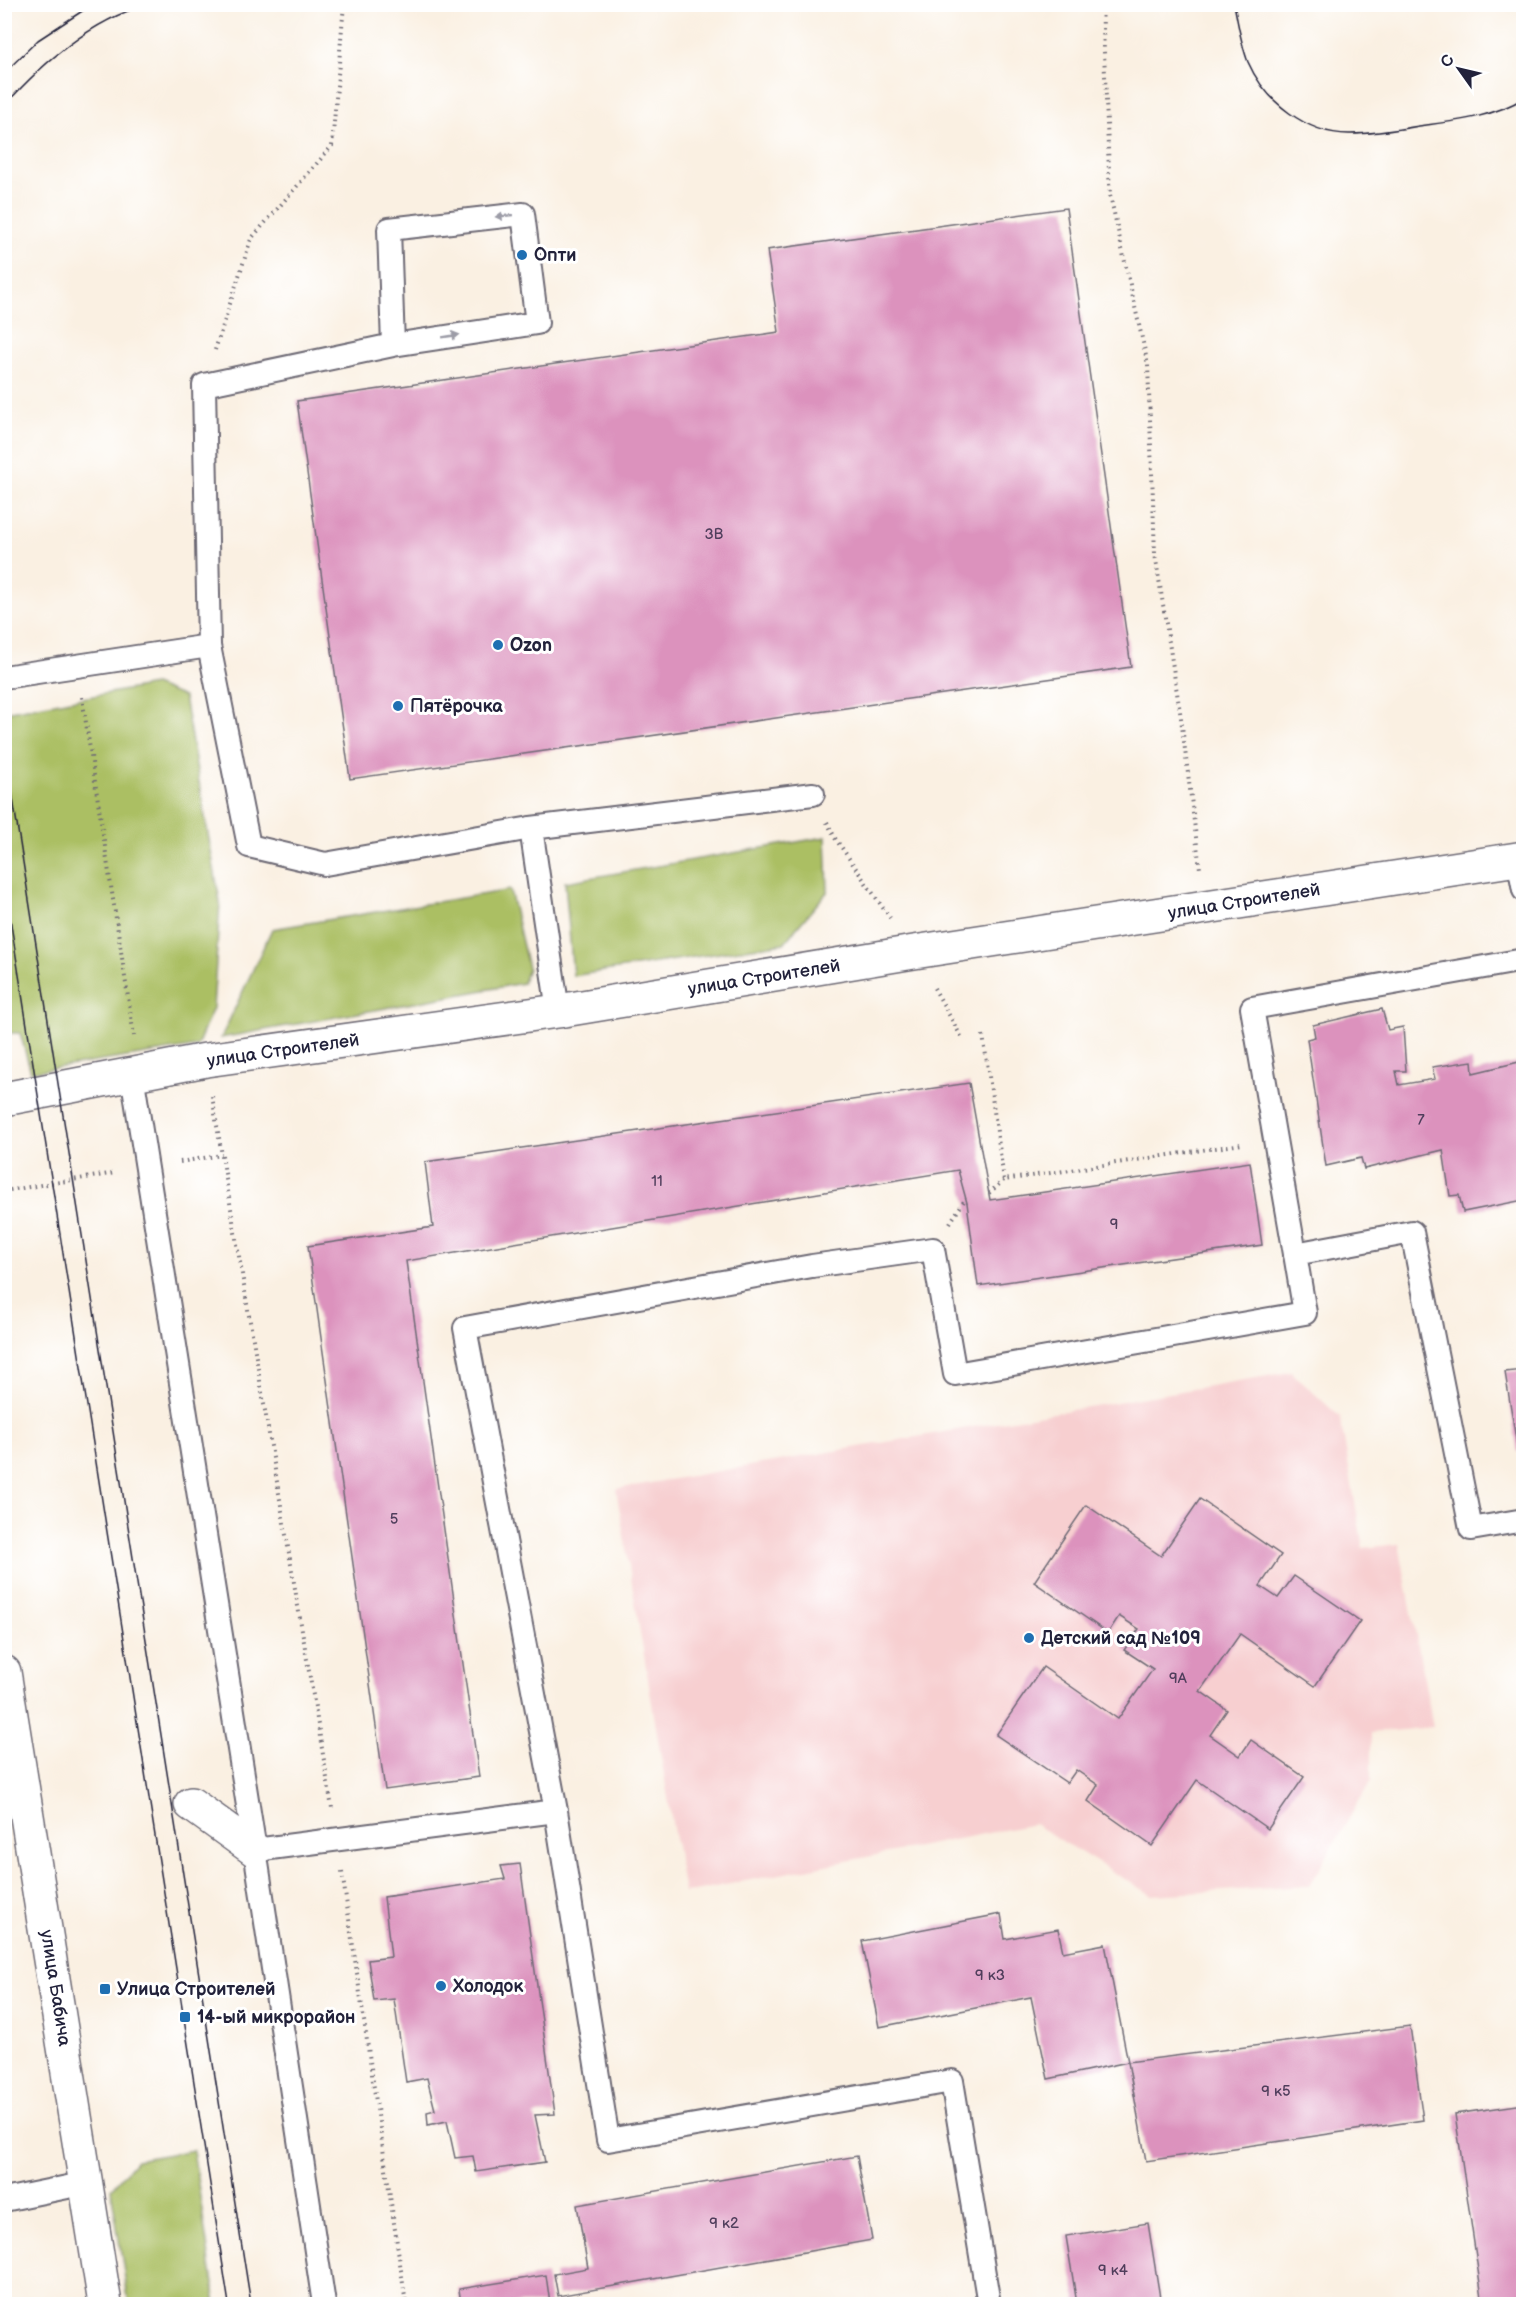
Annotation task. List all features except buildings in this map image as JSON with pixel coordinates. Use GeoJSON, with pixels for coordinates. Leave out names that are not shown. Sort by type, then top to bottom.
{"type":"FeatureCollection","features":[{"type":"Feature","properties":{"kind":"street","name":"улица Строителей"},"geometry":{"type":"LineString","coordinates":[[4,1099],[206,1060],[558,1011],[1205,907],[1522,869]]}},
{"type":"Feature","properties":{"kind":"street","name":"улица Бабича"},"geometry":{"type":"LineString","coordinates":[[4,1672],[105,2304]]}},
{"type":"Feature","properties":{"kind":"street"},"geometry":{"type":"LineString","coordinates":[[190,1804],[255,1850]]}},
{"type":"Feature","properties":{"kind":"lane"},"geometry":{"type":"LineString","coordinates":[[393,345],[389,229],[523,214],[537,323],[393,345],[204,385],[209,646],[249,846],[325,864],[531,828],[813,794]]}},
{"type":"Feature","properties":{"kind":"lane"},"geometry":{"type":"LineString","coordinates":[[4,677],[209,646]]}},
{"type":"Feature","properties":{"kind":"lane"},"geometry":{"type":"LineString","coordinates":[[531,828],[558,1011]]}},
{"type":"Feature","properties":{"kind":"lane"},"geometry":{"type":"LineString","coordinates":[[989,2304],[952,2081],[608,2140],[556,1811],[465,1328],[812,1266],[933,1249],[955,1374],[1305,1313],[1252,1008],[1524,960]]}},
{"type":"Feature","properties":{"kind":"lane"},"geometry":{"type":"LineString","coordinates":[[136,1073],[324,2304]]}},
{"type":"Feature","properties":{"kind":"lane"},"geometry":{"type":"LineString","coordinates":[[1295,1254],[1412,1232],[1471,1529],[1524,1520]]}},
{"type":"Feature","properties":{"kind":"lane"},"geometry":{"type":"LineString","coordinates":[[255,1850],[556,1811]]}},
{"type":"Feature","properties":{"kind":"lane"},"geometry":{"type":"LineString","coordinates":[[4,2200],[87,2183]]}},
{"type":"Feature","properties":{"kind":"path"},"geometry":{"type":"LineString","coordinates":[[204,385],[251,239],[332,146],[344,4]]}},
{"type":"Feature","properties":{"kind":"path"},"geometry":{"type":"LineString","coordinates":[[1102,4],[1110,195],[1148,365],[1155,554],[1205,907]]}},
{"type":"Feature","properties":{"kind":"path"},"geometry":{"type":"LineString","coordinates":[[77,666],[136,1073]]}},
{"type":"Feature","properties":{"kind":"path"},"geometry":{"type":"LineString","coordinates":[[983,1035],[1004,1180]]}},
{"type":"Feature","properties":{"kind":"path"},"geometry":{"type":"LineString","coordinates":[[206,1060],[337,1839],[406,2304]]}},
{"type":"Feature","properties":{"kind":"path"},"geometry":{"type":"LineString","coordinates":[[989,1193],[1004,1180],[1273,1139]]}},
{"type":"Feature","properties":{"kind":"shaded area","name":"Детский сад №109"},"geometry":{"type":"Polygon","coordinates":[[[1291,1372],[1340,1417],[1363,1548],[1399,1544],[1433,1727],[1371,1733],[1371,1781],[1309,1886],[1151,1895],[1034,1824],[684,1893],[616,1489],[1291,1372]]]}},
{"type":"Feature","properties":{"kind":"green space"},"geometry":{"type":"Polygon","coordinates":[[[154,685],[184,697],[220,902],[213,1008],[197,1046],[31,1072],[20,1033],[5,1033],[5,712],[154,685]]]}},
{"type":"Feature","properties":{"kind":"green space"},"geometry":{"type":"Polygon","coordinates":[[[826,837],[828,891],[784,943],[573,976],[565,882],[826,837]]]}},
{"type":"Feature","properties":{"kind":"green space"},"geometry":{"type":"Polygon","coordinates":[[[510,890],[528,968],[523,983],[221,1038],[272,929],[510,890]]]}},
{"type":"Feature","properties":{"kind":"green space"},"geometry":{"type":"Polygon","coordinates":[[[193,2150],[216,2304],[129,2304],[111,2189],[136,2160],[193,2150]]]}},
{"type":"Feature","properties":{"kind":"tram line"},"geometry":{"type":"LineString","coordinates":[[4,73],[38,40],[93,4]]}},
{"type":"Feature","properties":{"kind":"tram line"},"geometry":{"type":"LineString","coordinates":[[4,106],[35,74],[87,32],[127,11],[148,4]]}},
{"type":"Feature","properties":{"kind":"tram line"},"geometry":{"type":"LineString","coordinates":[[1234,4],[1248,62],[1265,90],[1289,113],[1319,129],[1335,133],[1368,133],[1473,118],[1499,110],[1524,98]]}},
{"type":"Feature","properties":{"kind":"tram line"},"geometry":{"type":"LineString","coordinates":[[4,742],[251,2304]]}},
{"type":"Feature","properties":{"kind":"tram line"},"geometry":{"type":"LineString","coordinates":[[4,880],[229,2304]]}},
{"type":"Feature","properties":{"kind":"place","name":"Опти"},"geometry":{"type":"Point","coordinates":[522,255]}},
{"type":"Feature","properties":{"kind":"place","name":"Ozon"},"geometry":{"type":"Point","coordinates":[498,645]}},
{"type":"Feature","properties":{"kind":"place","name":"Пятёрочка"},"geometry":{"type":"Point","coordinates":[398,706]}},
{"type":"Feature","properties":{"kind":"place","name":"Детский сад №109"},"geometry":{"type":"Point","coordinates":[1029,1638]}},
{"type":"Feature","properties":{"kind":"place","name":"Холодок"},"geometry":{"type":"Point","coordinates":[441,1986]}},
{"type":"Feature","properties":{"kind":"place","name":"Улица Строителей"},"geometry":{"type":"Point","coordinates":[105,1989]}},
{"type":"Feature","properties":{"kind":"place","name":"14-ый микрорайон"},"geometry":{"type":"Point","coordinates":[185,2017]}}]}
